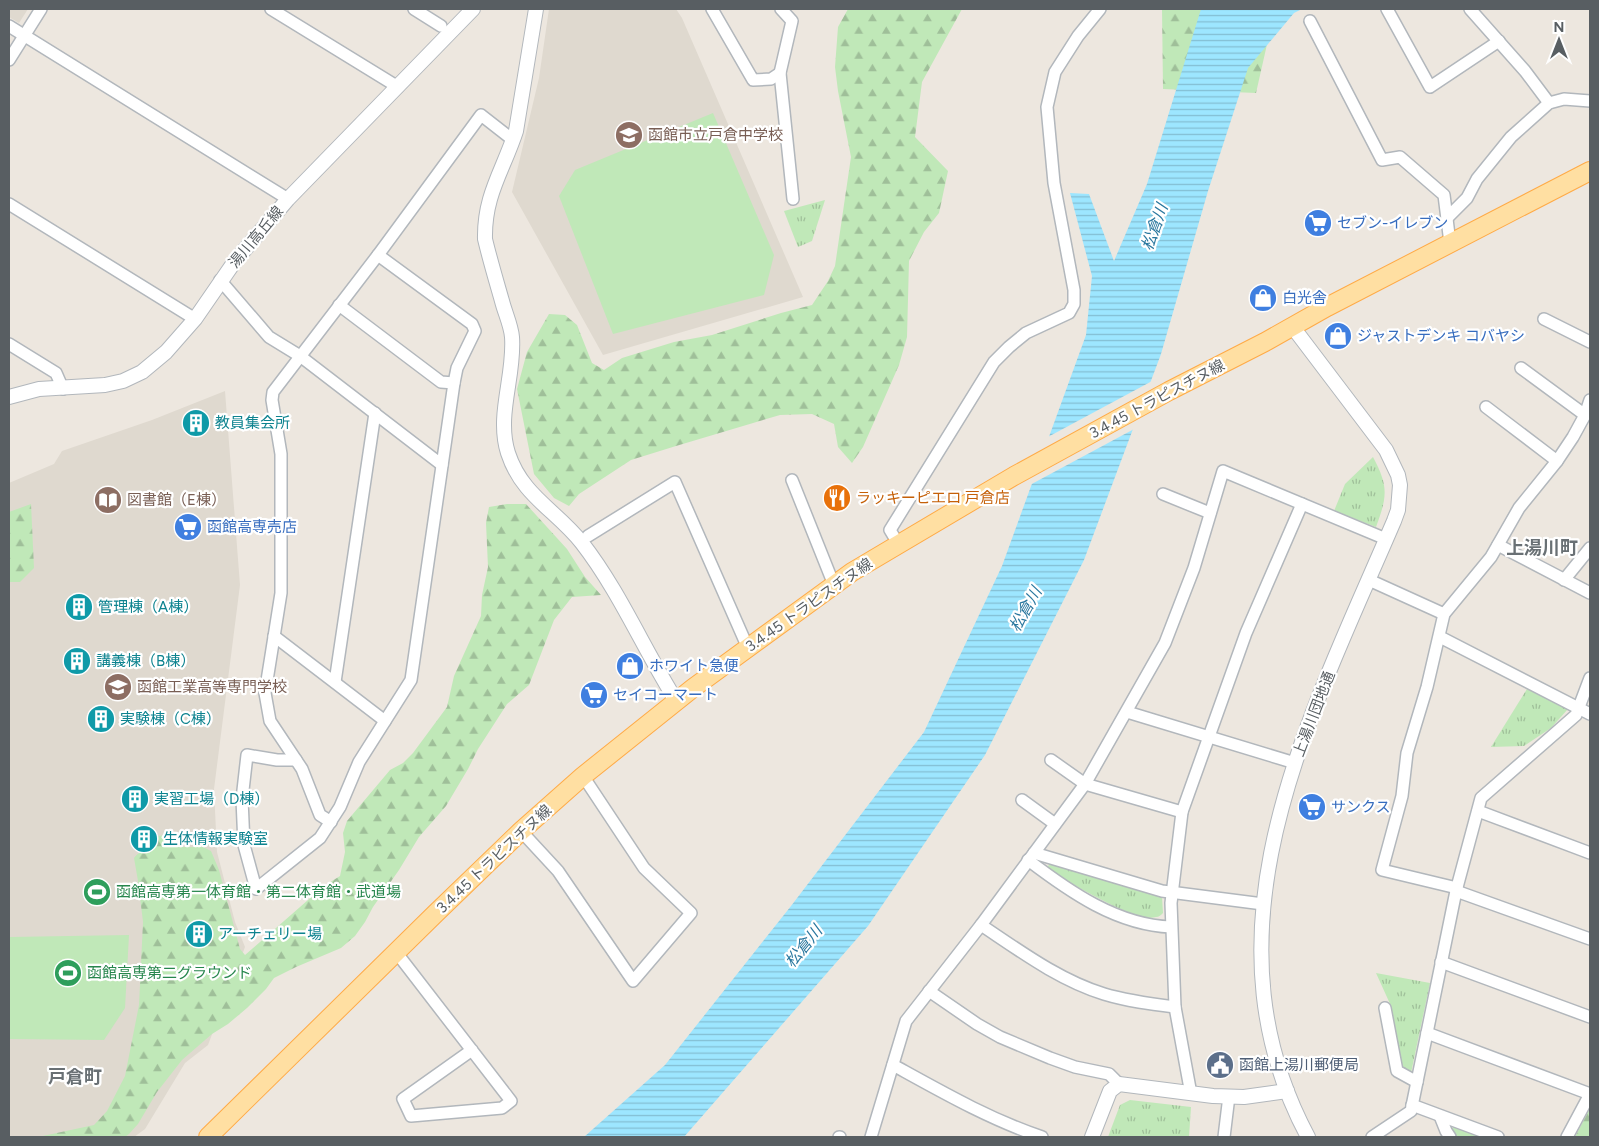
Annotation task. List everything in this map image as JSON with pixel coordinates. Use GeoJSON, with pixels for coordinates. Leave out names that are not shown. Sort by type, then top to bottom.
{"type":"FeatureCollection","features":[{"type":"Feature","properties":{"kind":"main road","name":"3.4.45 トラピスチヌ線"},"geometry":{"type":"LineString","coordinates":[[208,1137],[521,831],[584,776],[677,702],[852,572],[1014,476],[1169,391],[1590,171]]}},
{"type":"Feature","properties":{"kind":"street"},"geometry":{"type":"LineString","coordinates":[[9,60],[41,9]]}},
{"type":"Feature","properties":{"kind":"street"},"geometry":{"type":"LineString","coordinates":[[271,9],[398,86]]}},
{"type":"Feature","properties":{"kind":"street"},"geometry":{"type":"LineString","coordinates":[[414,9],[441,26]]}},
{"type":"Feature","properties":{"kind":"street","name":"湯川高丘線"},"geometry":{"type":"LineString","coordinates":[[9,397],[40,390],[105,385],[123,381],[142,372],[166,352],[195,319],[220,280],[235,261],[288,199],[473,9]]}},
{"type":"Feature","properties":{"kind":"street"},"geometry":{"type":"LineString","coordinates":[[536,9],[520,114],[513,140],[488,202],[485,224],[485,239],[512,337],[512,366],[504,416],[507,448],[513,465],[531,494],[582,543],[622,606],[677,702]]}},
{"type":"Feature","properties":{"kind":"street"},"geometry":{"type":"LineString","coordinates":[[712,9],[752,80],[771,79],[780,74]]}},
{"type":"Feature","properties":{"kind":"street"},"geometry":{"type":"LineString","coordinates":[[781,9],[792,21],[780,74],[792,199]]}},
{"type":"Feature","properties":{"kind":"street"},"geometry":{"type":"LineString","coordinates":[[899,545],[890,530],[994,362],[1026,333],[1069,313],[1074,304],[1074,290],[1054,183],[1047,106],[1055,72],[1078,36],[1100,9]]}},
{"type":"Feature","properties":{"kind":"street"},"geometry":{"type":"LineString","coordinates":[[1387,9],[1430,86],[1499,41]]}},
{"type":"Feature","properties":{"kind":"street"},"geometry":{"type":"LineString","coordinates":[[1470,9],[1550,103]]}},
{"type":"Feature","properties":{"kind":"street"},"geometry":{"type":"LineString","coordinates":[[1310,20],[1382,160],[1400,157],[1444,195],[1450,243]]}},
{"type":"Feature","properties":{"kind":"street"},"geometry":{"type":"LineString","coordinates":[[9,26],[288,199]]}},
{"type":"Feature","properties":{"kind":"street"},"geometry":{"type":"LineString","coordinates":[[1447,218],[1467,198],[1477,179],[1511,137],[1550,103],[1564,99],[1590,101]]}},
{"type":"Feature","properties":{"kind":"street"},"geometry":{"type":"LineString","coordinates":[[331,822],[320,815],[302,769],[270,722],[265,693],[280,593],[281,454],[272,400],[273,392],[378,255],[481,115],[513,140]]}},
{"type":"Feature","properties":{"kind":"street"},"geometry":{"type":"LineString","coordinates":[[9,204],[195,319]]}},
{"type":"Feature","properties":{"kind":"street"},"geometry":{"type":"LineString","coordinates":[[296,760],[277,760],[247,755],[242,799],[244,845],[256,889],[320,838],[340,807],[359,762],[411,680],[454,382],[457,368],[475,331],[472,324],[378,255]]}},
{"type":"Feature","properties":{"kind":"street"},"geometry":{"type":"LineString","coordinates":[[220,280],[269,337],[300,356],[442,465]]}},
{"type":"Feature","properties":{"kind":"street"},"geometry":{"type":"LineString","coordinates":[[339,305],[441,382],[454,382]]}},
{"type":"Feature","properties":{"kind":"street"},"geometry":{"type":"LineString","coordinates":[[1544,319],[1590,342]]}},
{"type":"Feature","properties":{"kind":"street","name":"上湯川団地通"},"geometry":{"type":"LineString","coordinates":[[1292,326],[1386,450],[1398,475],[1400,496],[1398,510],[1331,667],[1295,763],[1277,826],[1263,904],[1261,965],[1264,1002],[1274,1051],[1287,1091],[1308,1137]]}},
{"type":"Feature","properties":{"kind":"street"},"geometry":{"type":"LineString","coordinates":[[9,344],[56,373],[63,389]]}},
{"type":"Feature","properties":{"kind":"street"},"geometry":{"type":"LineString","coordinates":[[1521,368],[1585,415]]}},
{"type":"Feature","properties":{"kind":"street"},"geometry":{"type":"LineString","coordinates":[[1590,400],[1585,415],[1557,461],[1519,508],[1491,557],[1444,614],[1427,687],[1407,753],[1402,796],[1382,870],[1456,889],[1590,939]]}},
{"type":"Feature","properties":{"kind":"street"},"geometry":{"type":"LineString","coordinates":[[1486,407],[1557,461]]}},
{"type":"Feature","properties":{"kind":"street"},"geometry":{"type":"LineString","coordinates":[[335,682],[375,414]]}},
{"type":"Feature","properties":{"kind":"street"},"geometry":{"type":"LineString","coordinates":[[871,1137],[906,1021],[981,925],[1085,784],[1165,643],[1194,568],[1223,471],[1386,540]]}},
{"type":"Feature","properties":{"kind":"street"},"geometry":{"type":"LineString","coordinates":[[792,480],[834,585]]}},
{"type":"Feature","properties":{"kind":"street"},"geometry":{"type":"LineString","coordinates":[[588,536],[675,482],[748,648]]}},
{"type":"Feature","properties":{"kind":"street"},"geometry":{"type":"LineString","coordinates":[[1163,494],[1210,513]]}},
{"type":"Feature","properties":{"kind":"street"},"geometry":{"type":"LineString","coordinates":[[1190,1094],[1175,1006],[1172,927],[1172,893],[1182,812],[1246,633],[1302,504]]}},
{"type":"Feature","properties":{"kind":"street"},"geometry":{"type":"LineString","coordinates":[[1498,545],[1590,593]]}},
{"type":"Feature","properties":{"kind":"street"},"geometry":{"type":"LineString","coordinates":[[1564,580],[1590,548]]}},
{"type":"Feature","properties":{"kind":"street"},"geometry":{"type":"LineString","coordinates":[[1369,580],[1444,614]]}},
{"type":"Feature","properties":{"kind":"street"},"geometry":{"type":"LineString","coordinates":[[274,636],[385,721]]}},
{"type":"Feature","properties":{"kind":"street"},"geometry":{"type":"LineString","coordinates":[[1440,637],[1590,714]]}},
{"type":"Feature","properties":{"kind":"street"},"geometry":{"type":"LineString","coordinates":[[1372,1137],[1411,1111],[1456,889],[1481,798],[1576,715],[1590,678]]}},
{"type":"Feature","properties":{"kind":"street"},"geometry":{"type":"LineString","coordinates":[[1127,712],[1295,763]]}},
{"type":"Feature","properties":{"kind":"street"},"geometry":{"type":"LineString","coordinates":[[1051,760],[1085,784],[1182,812]]}},
{"type":"Feature","properties":{"kind":"street"},"geometry":{"type":"LineString","coordinates":[[521,831],[558,871],[633,982],[690,913],[644,868],[584,776]]}},
{"type":"Feature","properties":{"kind":"street"},"geometry":{"type":"LineString","coordinates":[[1022,800],[1055,824]]}},
{"type":"Feature","properties":{"kind":"street"},"geometry":{"type":"LineString","coordinates":[[1478,811],[1590,853]]}},
{"type":"Feature","properties":{"kind":"street"},"geometry":{"type":"LineString","coordinates":[[1031,856],[1172,893],[1263,904]]}},
{"type":"Feature","properties":{"kind":"street"},"geometry":{"type":"LineString","coordinates":[[1031,856],[1060,885],[1109,911],[1146,925],[1172,927]]}},
{"type":"Feature","properties":{"kind":"street"},"geometry":{"type":"LineString","coordinates":[[981,925],[1035,961],[1103,994],[1143,1003],[1175,1006]]}},
{"type":"Feature","properties":{"kind":"street"},"geometry":{"type":"LineString","coordinates":[[396,952],[472,1050],[511,1101],[502,1108],[411,1116],[403,1099],[472,1050]]}},
{"type":"Feature","properties":{"kind":"street"},"geometry":{"type":"LineString","coordinates":[[1441,962],[1590,1017]]}},
{"type":"Feature","properties":{"kind":"street"},"geometry":{"type":"LineString","coordinates":[[929,991],[977,1024],[1000,1037],[1058,1061],[1109,1074],[1119,1084],[1190,1094],[1229,1096],[1262,1095],[1287,1091]]}},
{"type":"Feature","properties":{"kind":"street"},"geometry":{"type":"LineString","coordinates":[[1385,1008],[1397,1071],[1417,1082]]}},
{"type":"Feature","properties":{"kind":"street"},"geometry":{"type":"LineString","coordinates":[[1427,1033],[1590,1094],[1567,1137]]}},
{"type":"Feature","properties":{"kind":"street"},"geometry":{"type":"LineString","coordinates":[[893,1065],[974,1109],[1042,1137]]}},
{"type":"Feature","properties":{"kind":"street"},"geometry":{"type":"LineString","coordinates":[[1092,1137],[1110,1091],[1119,1084]]}},
{"type":"Feature","properties":{"kind":"street"},"geometry":{"type":"LineString","coordinates":[[1224,1137],[1229,1096]]}},
{"type":"Feature","properties":{"kind":"street"},"geometry":{"type":"LineString","coordinates":[[1412,1105],[1498,1137]]}},
{"type":"Feature","properties":{"kind":"street"},"geometry":{"type":"LineString","coordinates":[[1440,1116],[1450,1137]]}},
{"type":"Feature","properties":{"kind":"shaded area"},"geometry":{"type":"Polygon","coordinates":[[[9,9],[28,9],[19,23],[9,17],[9,9]]]}},
{"type":"Feature","properties":{"kind":"shaded area","name":"函館市立戸倉中学校"},"geometry":{"type":"Polygon","coordinates":[[[549,9],[676,9],[682,18],[803,297],[603,355],[512,192],[539,78],[549,9]]]}},
{"type":"Feature","properties":{"kind":"shaded area","name":"函館工業高等専門学校"},"geometry":{"type":"Polygon","coordinates":[[[225,391],[240,585],[214,789],[217,852],[235,922],[245,947],[208,1045],[185,1063],[145,1129],[134,1137],[9,1137],[9,483],[54,464],[62,451],[152,420],[225,391]]]}},
{"type":"Feature","properties":{"kind":"green space"},"geometry":{"type":"Polygon","coordinates":[[[848,9],[962,9],[922,82],[915,137],[948,171],[939,213],[924,232],[909,261],[907,337],[899,365],[863,447],[852,463],[838,447],[834,424],[812,414],[780,415],[631,460],[579,494],[569,506],[554,498],[534,474],[517,389],[527,352],[549,314],[565,315],[577,325],[592,363],[604,370],[622,358],[674,342],[712,335],[812,305],[828,281],[835,266],[851,157],[835,67],[838,27],[848,9]]]}},
{"type":"Feature","properties":{"kind":"green space"},"geometry":{"type":"Polygon","coordinates":[[[1162,9],[1275,9],[1256,93],[1163,89],[1162,9]]]}},
{"type":"Feature","properties":{"kind":"green space"},"geometry":{"type":"Polygon","coordinates":[[[713,113],[774,255],[764,295],[613,334],[559,196],[575,170],[713,113]]]}},
{"type":"Feature","properties":{"kind":"green space"},"geometry":{"type":"Polygon","coordinates":[[[825,200],[812,241],[798,247],[784,211],[825,200]]]}},
{"type":"Feature","properties":{"kind":"green space"},"geometry":{"type":"Polygon","coordinates":[[[1373,457],[1382,476],[1385,492],[1376,527],[1334,511],[1345,484],[1373,457]]]}},
{"type":"Feature","properties":{"kind":"green space"},"geometry":{"type":"Polygon","coordinates":[[[31,504],[34,568],[20,582],[9,582],[9,512],[31,504]]]}},
{"type":"Feature","properties":{"kind":"green space"},"geometry":{"type":"Polygon","coordinates":[[[507,504],[526,504],[567,549],[585,577],[601,595],[572,597],[554,620],[529,685],[507,704],[478,749],[446,806],[419,837],[355,936],[341,948],[274,978],[247,1008],[228,1024],[212,1034],[182,1060],[157,1092],[138,1124],[125,1137],[38,1137],[94,1125],[107,1111],[125,1076],[139,1005],[143,922],[134,858],[137,854],[151,848],[156,842],[157,836],[169,835],[181,841],[183,847],[203,847],[211,851],[219,870],[240,949],[245,955],[324,886],[340,876],[345,852],[343,833],[347,821],[390,770],[403,763],[413,753],[447,707],[454,676],[481,616],[482,595],[488,567],[486,523],[489,507],[507,504]]]}},
{"type":"Feature","properties":{"kind":"green space"},"geometry":{"type":"Polygon","coordinates":[[[1527,689],[1568,709],[1551,728],[1524,746],[1491,747],[1527,689]]]}},
{"type":"Feature","properties":{"kind":"green space"},"geometry":{"type":"Polygon","coordinates":[[[1050,863],[1162,897],[1163,913],[1158,917],[1147,917],[1118,908],[1084,891],[1047,868],[1050,863]]]}},
{"type":"Feature","properties":{"kind":"green space","name":"函館高専第二グラウンド"},"geometry":{"type":"Polygon","coordinates":[[[129,935],[125,1008],[104,1040],[9,1039],[9,937],[129,935]]]}},
{"type":"Feature","properties":{"kind":"green space"},"geometry":{"type":"Polygon","coordinates":[[[1376,973],[1430,983],[1411,1073],[1401,1065],[1391,1006],[1376,973]]]}},
{"type":"Feature","properties":{"kind":"green space"},"geometry":{"type":"Polygon","coordinates":[[[1130,1100],[1191,1107],[1189,1137],[1108,1137],[1120,1105],[1130,1100]]]}},
{"type":"Feature","properties":{"kind":"green space"},"geometry":{"type":"Polygon","coordinates":[[[1590,1108],[1590,1137],[1575,1137],[1590,1108]]]}},
{"type":"Feature","properties":{"kind":"green space"},"geometry":{"type":"Polygon","coordinates":[[[1453,1127],[1482,1137],[1456,1137],[1451,1131],[1453,1127]]]}},
{"type":"Feature","properties":{"kind":"water","name":"松倉川"},"geometry":{"type":"Polygon","coordinates":[[[1201,9],[1302,9],[1294,13],[1248,68],[1208,191],[1161,354],[1084,560],[985,755],[868,926],[684,1137],[584,1137],[665,1065],[791,906],[924,732],[1002,566],[1086,335],[1092,276],[1070,193],[1089,194],[1114,261],[1147,184],[1201,9]]]}},
{"type":"Feature","properties":{"kind":"pier"},"geometry":{"type":"Polygon","coordinates":[[[1154,380],[1136,428],[1028,486],[1046,438],[1154,380]]]}},
{"type":"Feature","properties":{"kind":"place","name":"函館市立戸倉中学校"},"geometry":{"type":"Point","coordinates":[629,135]}},
{"type":"Feature","properties":{"kind":"place","name":"セブン-イレブン"},"geometry":{"type":"Point","coordinates":[1318,223]}},
{"type":"Feature","properties":{"kind":"place","name":"白光舎"},"geometry":{"type":"Point","coordinates":[1263,298]}},
{"type":"Feature","properties":{"kind":"place","name":"ジャストデンキ コバヤシ"},"geometry":{"type":"Point","coordinates":[1338,336]}},
{"type":"Feature","properties":{"kind":"place","name":"教員集会所"},"geometry":{"type":"Point","coordinates":[196,423]}},
{"type":"Feature","properties":{"kind":"place","name":"ラッキーピエロ 戸倉店"},"geometry":{"type":"Point","coordinates":[837,498]}},
{"type":"Feature","properties":{"kind":"place","name":"図書館（E棟）"},"geometry":{"type":"Point","coordinates":[108,500]}},
{"type":"Feature","properties":{"kind":"place","name":"函館高専売店"},"geometry":{"type":"Point","coordinates":[188,527]}},
{"type":"Feature","properties":{"kind":"place","name":"管理棟（A棟）"},"geometry":{"type":"Point","coordinates":[79,607]}},
{"type":"Feature","properties":{"kind":"place","name":"講義棟（B棟）"},"geometry":{"type":"Point","coordinates":[77,661]}},
{"type":"Feature","properties":{"kind":"place","name":"ホワイト急便"},"geometry":{"type":"Point","coordinates":[630,666]}},
{"type":"Feature","properties":{"kind":"place","name":"函館工業高等専門学校"},"geometry":{"type":"Point","coordinates":[118,687]}},
{"type":"Feature","properties":{"kind":"place","name":"セイコーマート"},"geometry":{"type":"Point","coordinates":[594,695]}},
{"type":"Feature","properties":{"kind":"place","name":"実験棟（C棟）"},"geometry":{"type":"Point","coordinates":[101,719]}},
{"type":"Feature","properties":{"kind":"place","name":"実習工場（D棟）"},"geometry":{"type":"Point","coordinates":[135,799]}},
{"type":"Feature","properties":{"kind":"place","name":"サンクス"},"geometry":{"type":"Point","coordinates":[1312,807]}},
{"type":"Feature","properties":{"kind":"place","name":"生体情報実験室"},"geometry":{"type":"Point","coordinates":[144,839]}},
{"type":"Feature","properties":{"kind":"place","name":"函館高専第一体育館・第二体育館・武道場"},"geometry":{"type":"Point","coordinates":[97,892]}},
{"type":"Feature","properties":{"kind":"place","name":"アーチェリー場"},"geometry":{"type":"Point","coordinates":[199,934]}},
{"type":"Feature","properties":{"kind":"place","name":"函館高専第二グラウンド"},"geometry":{"type":"Point","coordinates":[68,973]}},
{"type":"Feature","properties":{"kind":"place","name":"函館上湯川郵便局"},"geometry":{"type":"Point","coordinates":[1220,1065]}},
{"type":"Feature","properties":{"kind":"district","name":"上湯川町"},"geometry":{"type":"Point","coordinates":[1542,548]}},
{"type":"Feature","properties":{"kind":"district","name":"戸倉町"},"geometry":{"type":"Point","coordinates":[75,1077]}}]}
